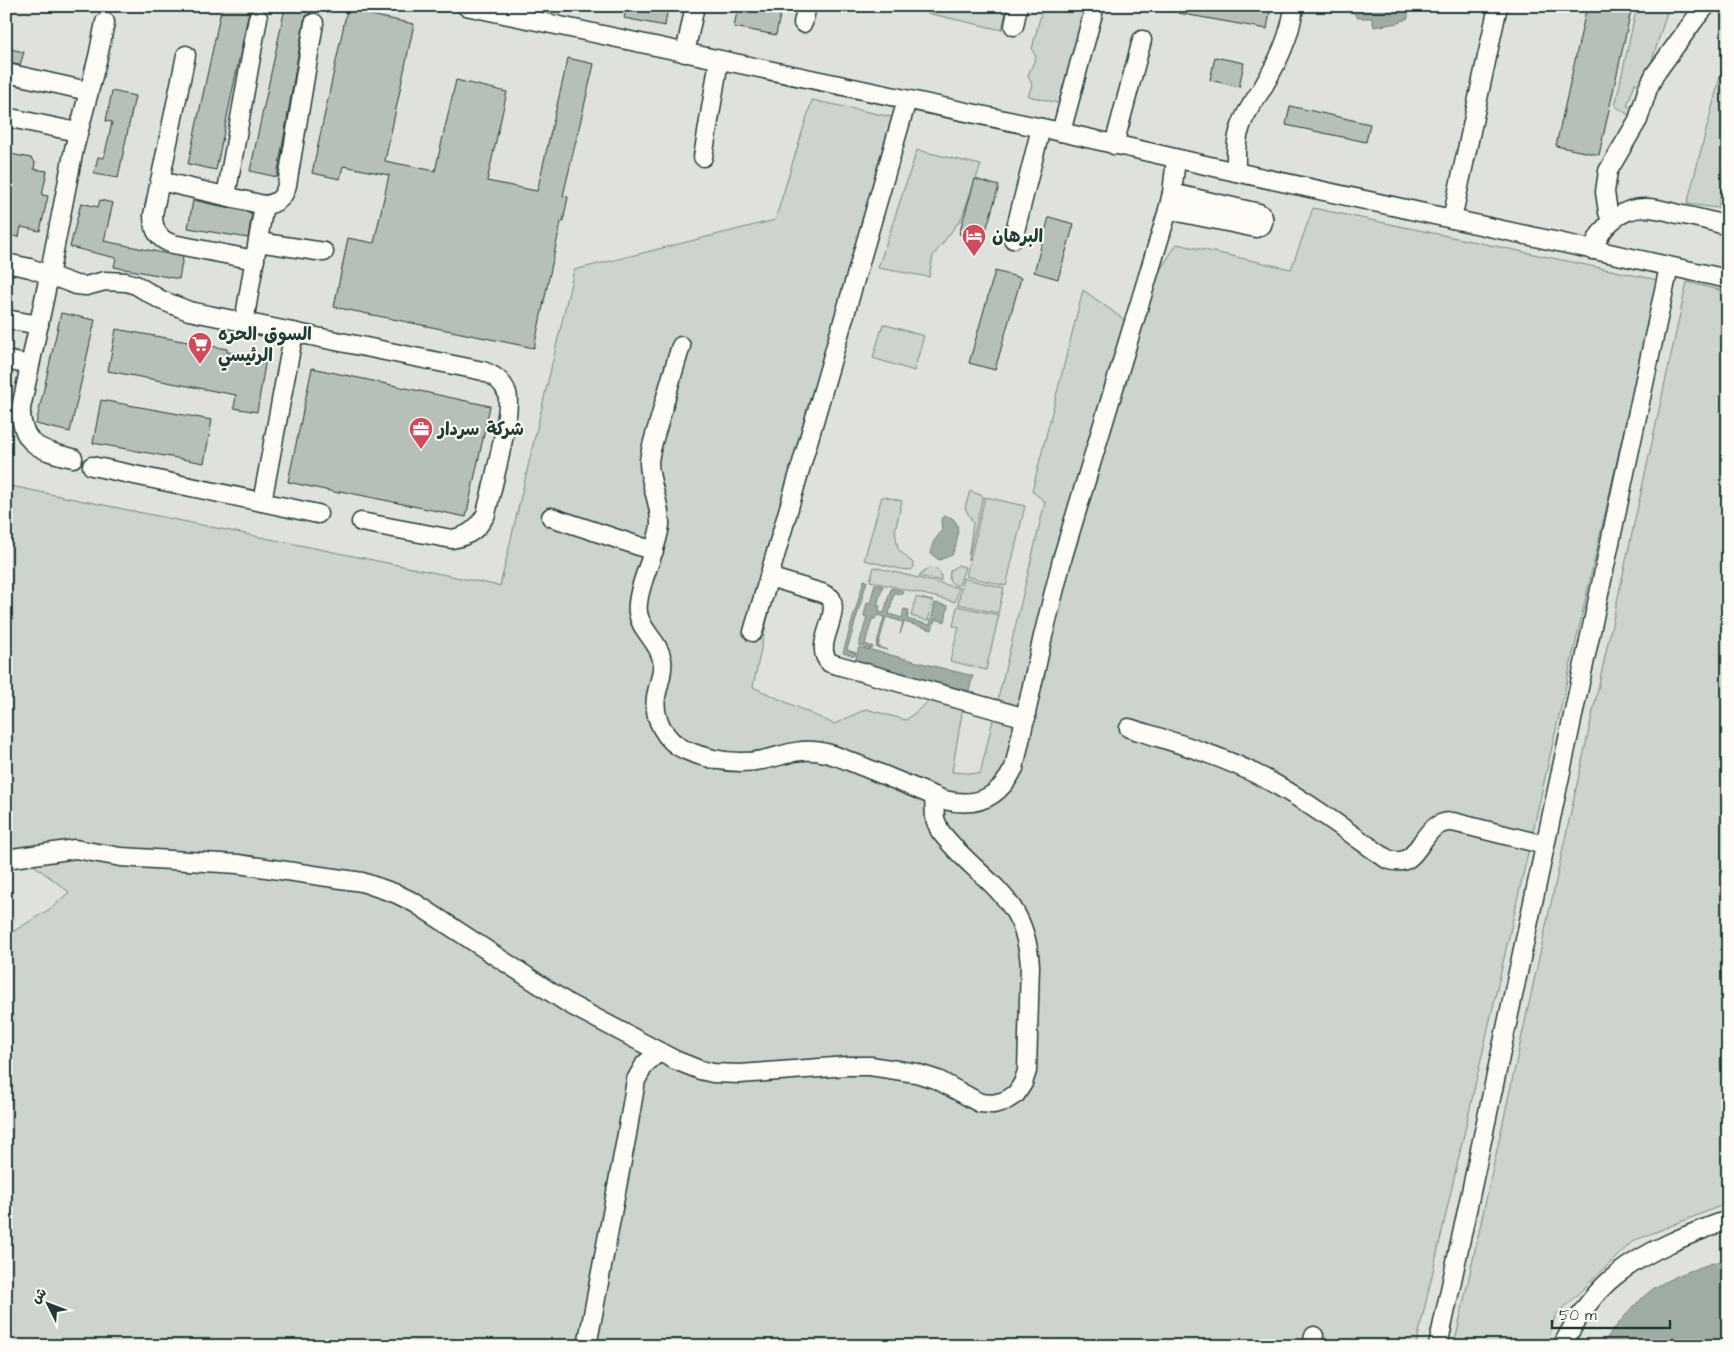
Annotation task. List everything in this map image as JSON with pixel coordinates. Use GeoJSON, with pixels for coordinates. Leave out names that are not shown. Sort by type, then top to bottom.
{"type":"FeatureCollection","features":[{"type":"Feature","properties":{"kind":"lane"},"geometry":{"type":"LineString","coordinates":[[466,6],[1061,132],[1728,280]]}},
{"type":"Feature","properties":{"kind":"lane"},"geometry":{"type":"LineString","coordinates":[[684,53],[695,6]]}},
{"type":"Feature","properties":{"kind":"lane"},"geometry":{"type":"LineString","coordinates":[[1014,26],[1018,6]]}},
{"type":"Feature","properties":{"kind":"lane"},"geometry":{"type":"LineString","coordinates":[[1061,132],[1095,6]]}},
{"type":"Feature","properties":{"kind":"lane"},"geometry":{"type":"LineString","coordinates":[[1236,172],[1236,153],[1241,126],[1246,113],[1279,58],[1291,27],[1294,6]]}},
{"type":"Feature","properties":{"kind":"lane"},"geometry":{"type":"LineString","coordinates":[[1452,219],[1498,6]]}},
{"type":"Feature","properties":{"kind":"lane"},"geometry":{"type":"LineString","coordinates":[[1611,221],[1606,197],[1608,171],[1638,120],[1648,88],[1655,74],[1706,6]]}},
{"type":"Feature","properties":{"kind":"lane"},"geometry":{"type":"LineString","coordinates":[[226,196],[258,18]]}},
{"type":"Feature","properties":{"kind":"lane"},"geometry":{"type":"LineString","coordinates":[[73,458],[42,450],[34,444],[23,428],[21,408],[77,132],[98,57],[104,22]]}},
{"type":"Feature","properties":{"kind":"lane"},"geometry":{"type":"LineString","coordinates":[[160,182],[264,205],[277,202],[285,192],[314,23]]}},
{"type":"Feature","properties":{"kind":"lane"},"geometry":{"type":"LineString","coordinates":[[1114,145],[1142,40]]}},
{"type":"Feature","properties":{"kind":"lane"},"geometry":{"type":"LineString","coordinates":[[186,55],[153,222],[157,234],[162,239],[173,244],[254,260]]}},
{"type":"Feature","properties":{"kind":"lane"},"geometry":{"type":"LineString","coordinates":[[703,157],[720,60]]}},
{"type":"Feature","properties":{"kind":"lane"},"geometry":{"type":"LineString","coordinates":[[7,73],[88,91]]}},
{"type":"Feature","properties":{"kind":"lane"},"geometry":{"type":"LineString","coordinates":[[752,632],[908,100]]}},
{"type":"Feature","properties":{"kind":"lane"},"geometry":{"type":"LineString","coordinates":[[6,118],[77,132]]}},
{"type":"Feature","properties":{"kind":"lane"},"geometry":{"type":"LineString","coordinates":[[1013,239],[1041,128]]}},
{"type":"Feature","properties":{"kind":"lane"},"geometry":{"type":"LineString","coordinates":[[681,346],[649,460],[660,514],[660,526],[639,599],[638,614],[644,630],[656,643],[662,659],[656,705],[659,723],[664,731],[676,745],[684,750],[706,757],[734,762],[763,760],[796,751],[826,752],[934,796],[956,803],[968,803],[986,798],[1001,788],[1009,779],[1014,768],[1061,564],[1170,201],[1176,159]]}},
{"type":"Feature","properties":{"kind":"lane"},"geometry":{"type":"LineString","coordinates":[[244,322],[264,205]]}},
{"type":"Feature","properties":{"kind":"lane"},"geometry":{"type":"LineString","coordinates":[[1592,250],[1596,239],[1611,221],[1620,214],[1643,208],[1728,225]]}},
{"type":"Feature","properties":{"kind":"lane"},"geometry":{"type":"LineString","coordinates":[[258,242],[324,252]]}},
{"type":"Feature","properties":{"kind":"lane"},"geometry":{"type":"LineString","coordinates":[[6,262],[30,268],[76,285],[96,284],[105,281],[126,282],[188,311],[483,371],[498,379],[508,394],[508,411],[486,514],[481,524],[473,532],[463,537],[452,539],[361,522]]}},
{"type":"Feature","properties":{"kind":"lane"},"geometry":{"type":"LineString","coordinates":[[1438,1346],[1669,266]]}},
{"type":"Feature","properties":{"kind":"lane"},"geometry":{"type":"LineString","coordinates":[[6,319],[39,325]]}},
{"type":"Feature","properties":{"kind":"lane"},"geometry":{"type":"LineString","coordinates":[[262,502],[294,332]]}},
{"type":"Feature","properties":{"kind":"lane"},"geometry":{"type":"LineString","coordinates":[[6,360],[30,365]]}},
{"type":"Feature","properties":{"kind":"lane"},"geometry":{"type":"LineString","coordinates":[[92,466],[318,514]]}},
{"type":"Feature","properties":{"kind":"lane"},"geometry":{"type":"LineString","coordinates":[[551,517],[654,551]]}},
{"type":"Feature","properties":{"kind":"lane"},"geometry":{"type":"LineString","coordinates":[[769,577],[822,593],[831,598],[834,608],[824,652],[824,656],[830,663],[1026,718]]}},
{"type":"Feature","properties":{"kind":"lane"},"geometry":{"type":"LineString","coordinates":[[1129,728],[1199,750],[1259,776],[1315,808],[1392,861],[1405,860],[1412,855],[1430,830],[1446,821],[1546,845]]}},
{"type":"Feature","properties":{"kind":"lane"},"geometry":{"type":"LineString","coordinates":[[6,858],[64,850],[85,850],[121,857],[238,864],[318,874],[379,886],[415,903],[569,1004],[687,1066],[713,1073],[740,1074],[870,1066],[916,1073],[938,1080],[980,1103],[993,1104],[1005,1101],[1016,1094],[1023,1083],[1027,1071],[1030,966],[1028,948],[1018,915],[1008,901],[940,831],[935,819],[934,796]]}},
{"type":"Feature","properties":{"kind":"lane"},"geometry":{"type":"LineString","coordinates":[[587,1346],[636,1080],[645,1064],[659,1052]]}},
{"type":"Feature","properties":{"kind":"lane"},"geometry":{"type":"LineString","coordinates":[[1562,1346],[1596,1294],[1615,1276],[1644,1257],[1675,1241],[1728,1220]]}},
{"type":"Feature","properties":{"kind":"shaded area"},"geometry":{"type":"Polygon","coordinates":[[[6,6],[1728,6],[1728,1346],[6,1346],[6,6]]]}},
{"type":"Feature","properties":{"kind":"shaded area"},"geometry":{"type":"Polygon","coordinates":[[[896,6],[1007,6],[1002,30],[896,6]]]}},
{"type":"Feature","properties":{"kind":"shaded area"},"geometry":{"type":"Polygon","coordinates":[[[1043,6],[1072,6],[1084,9],[1062,104],[1028,96],[1032,85],[1028,75],[1036,57],[1032,49],[1043,6]]]}},
{"type":"Feature","properties":{"kind":"shaded area"},"geometry":{"type":"Polygon","coordinates":[[[1351,6],[1401,6],[1408,13],[1408,18],[1398,23],[1374,27],[1372,18],[1358,18],[1351,10],[1351,6]]]}},
{"type":"Feature","properties":{"kind":"shaded area"},"geometry":{"type":"Polygon","coordinates":[[[1637,6],[1669,6],[1644,86],[1635,83],[1627,106],[1640,109],[1632,117],[1615,106],[1637,6]]]}},
{"type":"Feature","properties":{"kind":"shaded area"},"geometry":{"type":"Polygon","coordinates":[[[1728,46],[1728,148],[1718,208],[1687,204],[1728,46]]]}},
{"type":"Feature","properties":{"kind":"shaded area"},"geometry":{"type":"Polygon","coordinates":[[[812,100],[897,118],[764,558],[774,587],[753,687],[834,724],[866,709],[906,720],[929,701],[963,707],[952,772],[980,774],[1045,502],[1032,491],[1083,290],[1126,321],[1177,244],[1291,269],[1313,208],[1658,280],[1416,1346],[6,1346],[6,936],[53,907],[69,892],[31,863],[13,859],[6,875],[6,485],[500,586],[574,270],[775,220],[812,100]]]}},
{"type":"Feature","properties":{"kind":"shaded area"},"geometry":{"type":"Polygon","coordinates":[[[917,150],[981,165],[961,219],[933,256],[929,277],[878,268],[917,150]]]}},
{"type":"Feature","properties":{"kind":"shaded area"},"geometry":{"type":"Polygon","coordinates":[[[1687,282],[1728,292],[1728,1203],[1633,1241],[1555,1316],[1547,1346],[1454,1346],[1687,282]]]}},
{"type":"Feature","properties":{"kind":"shaded area"},"geometry":{"type":"Polygon","coordinates":[[[883,324],[924,336],[914,371],[873,358],[883,324]]]}},
{"type":"Feature","properties":{"kind":"shaded area"},"geometry":{"type":"Polygon","coordinates":[[[970,491],[983,496],[968,560],[973,523],[965,508],[970,491]]]}},
{"type":"Feature","properties":{"kind":"shaded area"},"geometry":{"type":"Polygon","coordinates":[[[882,496],[902,501],[895,531],[898,549],[913,563],[914,567],[911,570],[864,560],[882,496]]]}},
{"type":"Feature","properties":{"kind":"shaded area"},"geometry":{"type":"Polygon","coordinates":[[[985,497],[1025,506],[1006,586],[966,576],[985,497]]]}},
{"type":"Feature","properties":{"kind":"shaded area"},"geometry":{"type":"Polygon","coordinates":[[[945,516],[951,517],[955,521],[958,531],[952,555],[939,560],[931,554],[931,547],[942,531],[941,519],[945,516]]]}},
{"type":"Feature","properties":{"kind":"shaded area"},"geometry":{"type":"Polygon","coordinates":[[[958,565],[965,567],[959,585],[954,585],[949,580],[950,571],[958,565]]]}},
{"type":"Feature","properties":{"kind":"shaded area"},"geometry":{"type":"Polygon","coordinates":[[[874,567],[959,588],[955,602],[870,581],[874,567]]]}},
{"type":"Feature","properties":{"kind":"shaded area"},"geometry":{"type":"Polygon","coordinates":[[[929,568],[937,569],[941,575],[941,581],[919,576],[929,568]]]}},
{"type":"Feature","properties":{"kind":"shaded area"},"geometry":{"type":"Polygon","coordinates":[[[963,578],[1004,588],[998,613],[958,604],[963,578]]]}},
{"type":"Feature","properties":{"kind":"shaded area"},"geometry":{"type":"Polygon","coordinates":[[[864,580],[867,581],[847,650],[856,653],[855,656],[843,653],[864,580]]]}},
{"type":"Feature","properties":{"kind":"shaded area"},"geometry":{"type":"Polygon","coordinates":[[[875,584],[883,586],[877,605],[880,606],[879,612],[884,613],[891,588],[903,591],[902,594],[894,593],[889,614],[902,618],[904,609],[909,610],[907,619],[930,625],[935,603],[948,606],[945,622],[935,619],[932,630],[904,622],[900,634],[903,622],[886,617],[878,646],[887,650],[876,647],[884,617],[877,615],[875,619],[872,619],[865,644],[873,647],[872,649],[859,645],[867,617],[864,616],[867,602],[870,603],[875,584]]]}},
{"type":"Feature","properties":{"kind":"shaded area"},"geometry":{"type":"Polygon","coordinates":[[[916,597],[933,601],[928,621],[911,616],[916,597]]]}},
{"type":"Feature","properties":{"kind":"shaded area"},"geometry":{"type":"Polygon","coordinates":[[[957,606],[999,615],[986,670],[950,661],[959,627],[953,626],[957,606]]]}},
{"type":"Feature","properties":{"kind":"shaded area"},"geometry":{"type":"Polygon","coordinates":[[[859,647],[973,676],[969,691],[855,662],[859,647]]]}},
{"type":"Feature","properties":{"kind":"shaded area"},"geometry":{"type":"Polygon","coordinates":[[[1728,1258],[1728,1346],[1600,1346],[1632,1308],[1653,1289],[1680,1275],[1728,1258]]]}},
{"type":"Feature","properties":{"kind":"building"},"geometry":{"type":"Polygon","coordinates":[[[222,6],[251,6],[216,170],[188,164],[222,6]]]}},
{"type":"Feature","properties":{"kind":"building"},"geometry":{"type":"Polygon","coordinates":[[[627,6],[668,6],[665,26],[624,18],[627,6]]]}},
{"type":"Feature","properties":{"kind":"building"},"geometry":{"type":"Polygon","coordinates":[[[738,6],[782,6],[776,35],[734,27],[738,6]]]}},
{"type":"Feature","properties":{"kind":"building"},"geometry":{"type":"Polygon","coordinates":[[[1179,6],[1271,6],[1267,29],[1178,13],[1179,6]]]}},
{"type":"Feature","properties":{"kind":"building"},"geometry":{"type":"Polygon","coordinates":[[[1587,6],[1632,6],[1599,155],[1556,146],[1587,6]]]}},
{"type":"Feature","properties":{"kind":"building"},"geometry":{"type":"Polygon","coordinates":[[[285,8],[311,13],[306,16],[304,21],[277,177],[250,171],[285,8]]]}},
{"type":"Feature","properties":{"kind":"building"},"geometry":{"type":"Polygon","coordinates":[[[347,10],[414,24],[385,161],[435,171],[456,80],[507,92],[487,181],[537,191],[568,58],[594,64],[563,196],[568,197],[534,348],[334,307],[348,238],[374,243],[389,175],[343,166],[340,179],[312,173],[347,10]]]}},
{"type":"Feature","properties":{"kind":"building"},"geometry":{"type":"Polygon","coordinates":[[[6,48],[24,52],[20,65],[6,63],[6,48]]]}},
{"type":"Feature","properties":{"kind":"building"},"geometry":{"type":"Polygon","coordinates":[[[1215,57],[1244,63],[1239,87],[1210,80],[1215,57]]]}},
{"type":"Feature","properties":{"kind":"building"},"geometry":{"type":"Polygon","coordinates":[[[112,91],[135,96],[118,178],[94,174],[98,157],[104,158],[112,122],[106,121],[112,91]]]}},
{"type":"Feature","properties":{"kind":"building"},"geometry":{"type":"Polygon","coordinates":[[[1290,106],[1370,124],[1366,142],[1286,125],[1290,106]]]}},
{"type":"Feature","properties":{"kind":"building"},"geometry":{"type":"Polygon","coordinates":[[[6,153],[31,158],[35,162],[34,169],[47,171],[42,195],[48,196],[40,231],[21,227],[19,237],[6,235],[6,153]]]}},
{"type":"Feature","properties":{"kind":"building"},"geometry":{"type":"Polygon","coordinates":[[[975,179],[999,186],[983,241],[959,234],[975,179]]]}},
{"type":"Feature","properties":{"kind":"building"},"geometry":{"type":"Polygon","coordinates":[[[100,200],[113,203],[104,241],[183,257],[179,279],[114,267],[116,258],[70,247],[81,203],[98,207],[100,200]]]}},
{"type":"Feature","properties":{"kind":"building"},"geometry":{"type":"Polygon","coordinates":[[[193,200],[252,213],[248,238],[188,228],[193,200]]]}},
{"type":"Feature","properties":{"kind":"building"},"geometry":{"type":"Polygon","coordinates":[[[1049,217],[1074,224],[1058,279],[1034,272],[1049,217]]]}},
{"type":"Feature","properties":{"kind":"building"},"geometry":{"type":"Polygon","coordinates":[[[995,271],[1021,278],[995,370],[969,363],[995,271]]]}},
{"type":"Feature","properties":{"kind":"building"},"geometry":{"type":"Polygon","coordinates":[[[61,313],[95,320],[70,432],[36,424],[61,313]]]}},
{"type":"Feature","properties":{"kind":"building"},"geometry":{"type":"Polygon","coordinates":[[[116,329],[227,349],[227,352],[266,358],[257,412],[234,408],[236,395],[108,371],[116,329]]]}},
{"type":"Feature","properties":{"kind":"building","name":"شركة سردار"},"geometry":{"type":"Polygon","coordinates":[[[312,368],[490,406],[466,517],[288,482],[312,368]]]}},
{"type":"Feature","properties":{"kind":"building"},"geometry":{"type":"Polygon","coordinates":[[[101,400],[212,420],[204,463],[93,443],[101,400]]]}},
{"type":"Feature","properties":{"kind":"place","name":"البرهان"},"geometry":{"type":"Point","coordinates":[974,257]}},
{"type":"Feature","properties":{"kind":"place","name":"السوق الحره الرئيسي"},"geometry":{"type":"Point","coordinates":[200,365]}},
{"type":"Feature","properties":{"kind":"place","name":"شركة سردار"},"geometry":{"type":"Point","coordinates":[421,450]}}]}
